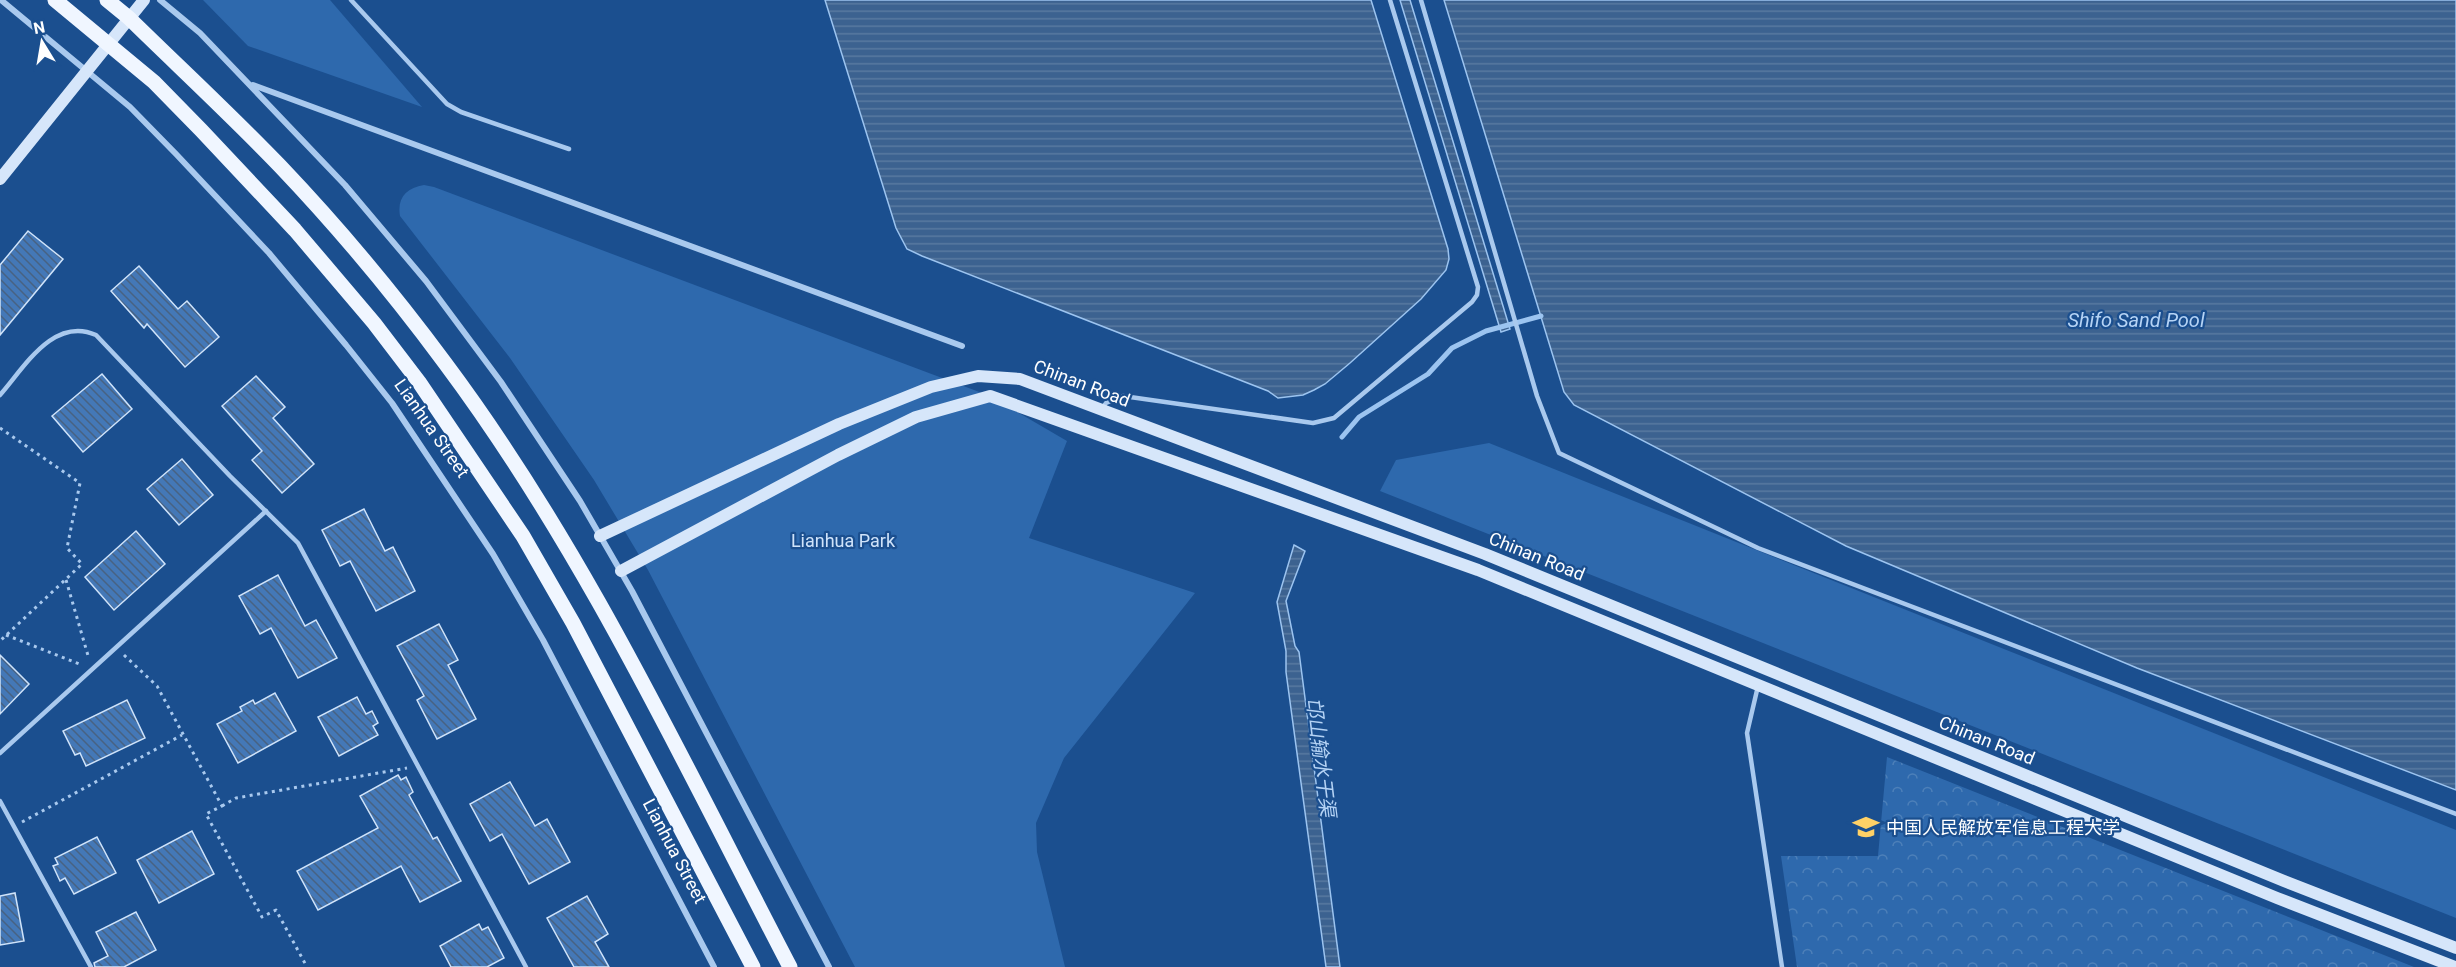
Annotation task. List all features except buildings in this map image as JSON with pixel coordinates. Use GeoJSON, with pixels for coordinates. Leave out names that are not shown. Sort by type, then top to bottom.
{"type":"FeatureCollection","features":[{"type":"Feature","properties":{"kind":"main road","name":"Lianhua Street"},"geometry":{"type":"LineString","coordinates":[[56,0],[154,82],[295,230],[374,323],[446,420],[523,536],[573,623],[753,967]]}},
{"type":"Feature","properties":{"kind":"main road"},"geometry":{"type":"LineString","coordinates":[[107,0],[129,18],[278,164],[319,208],[399,303],[473,402],[551,519],[602,608],[790,967]]}},
{"type":"Feature","properties":{"kind":"street","name":"Lianhua Street"},"geometry":{"type":"LineString","coordinates":[[1,0],[130,107],[269,253],[346,345],[418,440],[493,554],[543,640],[714,967]]}},
{"type":"Feature","properties":{"kind":"street"},"geometry":{"type":"LineString","coordinates":[[0,179],[144,0]]}},
{"type":"Feature","properties":{"kind":"street"},"geometry":{"type":"LineString","coordinates":[[160,0],[200,33],[345,185],[446,308],[501,382],[580,501],[621,571],[829,967]]}},
{"type":"Feature","properties":{"kind":"street"},"geometry":{"type":"LineString","coordinates":[[249,84],[962,346]]}},
{"type":"Feature","properties":{"kind":"street","name":"Chinan Road"},"geometry":{"type":"LineString","coordinates":[[600,536],[839,424],[931,387],[978,376],[1020,379],[1485,554],[2262,872],[2456,948]]}},
{"type":"Feature","properties":{"kind":"street","name":"Chinan Road"},"geometry":{"type":"LineString","coordinates":[[621,571],[837,455],[916,417],[990,396],[1478,570],[2256,889],[2455,967]]}},
{"type":"Feature","properties":{"kind":"lane"},"geometry":{"type":"LineString","coordinates":[[351,0],[447,104],[461,112],[568,149]]}},
{"type":"Feature","properties":{"kind":"lane"},"geometry":{"type":"LineString","coordinates":[[1101,410],[1106,403],[1123,396],[1313,423],[1323,422],[1334,418],[1472,302],[1477,295],[1478,287],[1390,0]]}},
{"type":"Feature","properties":{"kind":"lane"},"geometry":{"type":"LineString","coordinates":[[1421,0],[1538,396],[1559,453],[1758,548],[2456,814]]}},
{"type":"Feature","properties":{"kind":"lane"},"geometry":{"type":"LineString","coordinates":[[0,395],[46,342],[66,332],[88,332],[96,335],[298,543],[526,967]]}},
{"type":"Feature","properties":{"kind":"lane"},"geometry":{"type":"LineString","coordinates":[[0,753],[266,511]]}},
{"type":"Feature","properties":{"kind":"lane"},"geometry":{"type":"LineString","coordinates":[[1758,685],[1747,733],[1782,967]]}},
{"type":"Feature","properties":{"kind":"lane"},"geometry":{"type":"LineString","coordinates":[[0,801],[91,967]]}},
{"type":"Feature","properties":{"kind":"path"},"geometry":{"type":"LineString","coordinates":[[0,428],[80,483],[67,548],[82,564],[0,641]]}},
{"type":"Feature","properties":{"kind":"path"},"geometry":{"type":"LineString","coordinates":[[66,580],[92,669]]}},
{"type":"Feature","properties":{"kind":"path"},"geometry":{"type":"LineString","coordinates":[[6,635],[92,669]]}},
{"type":"Feature","properties":{"kind":"path"},"geometry":{"type":"LineString","coordinates":[[116,648],[152,679],[222,806]]}},
{"type":"Feature","properties":{"kind":"path"},"geometry":{"type":"LineString","coordinates":[[15,826],[183,734]]}},
{"type":"Feature","properties":{"kind":"path"},"geometry":{"type":"LineString","coordinates":[[307,967],[276,910],[262,917],[206,814],[236,798],[417,766]]}},
{"type":"Feature","properties":{"kind":"green space"},"geometry":{"type":"Polygon","coordinates":[[[203,0],[330,0],[422,107],[248,46],[203,0]]]}},
{"type":"Feature","properties":{"kind":"green space","name":"Lianhua Park"},"geometry":{"type":"Polygon","coordinates":[[[424,185],[990,396],[1067,441],[1029,538],[1195,593],[1064,758],[1036,823],[1037,852],[1065,967],[855,967],[648,570],[594,480],[510,358],[400,216],[400,204],[404,195],[424,185]]]}},
{"type":"Feature","properties":{"kind":"green space"},"geometry":{"type":"Polygon","coordinates":[[[1489,443],[2456,830],[2456,918],[1380,491],[1396,460],[1489,443]]]}},
{"type":"Feature","properties":{"kind":"green space","name":"中国人民解放军信息工程大学"},"geometry":{"type":"Polygon","coordinates":[[[1887,757],[2414,967],[1797,967],[1781,856],[1878,856],[1887,757]]]}},
{"type":"Feature","properties":{"kind":"water"},"geometry":{"type":"Polygon","coordinates":[[[825,0],[1371,0],[1448,249],[1449,259],[1446,270],[1421,299],[1325,384],[1303,395],[1278,398],[1268,391],[922,256],[907,249],[896,228],[825,0]]]}},
{"type":"Feature","properties":{"kind":"water"},"geometry":{"type":"Polygon","coordinates":[[[1400,0],[1410,0],[1510,329],[1501,332],[1400,0]]]}},
{"type":"Feature","properties":{"kind":"water","name":"Shifo Sand Pool"},"geometry":{"type":"Polygon","coordinates":[[[1444,0],[2456,0],[2456,790],[2137,668],[1846,546],[1574,405],[1564,392],[1444,0]]]}},
{"type":"Feature","properties":{"kind":"water"},"geometry":{"type":"Polygon","coordinates":[[[1294,545],[1305,551],[1286,601],[1295,646],[1299,652],[1340,967],[1326,967],[1286,672],[1286,651],[1277,602],[1294,545]]]}},
{"type":"Feature","properties":{"kind":"waterway"},"geometry":{"type":"LineString","coordinates":[[1342,437],[1359,417],[1428,374],[1452,348],[1486,331],[1541,316]]}},
{"type":"Feature","properties":{"kind":"place","name":"中国人民解放军信息工程大学"},"geometry":{"type":"Point","coordinates":[1866,827]}},
{"type":"Feature","properties":{"kind":"water label","name":"邙山输水干渠"},"geometry":{"type":"Point","coordinates":[1321,757]}}]}
